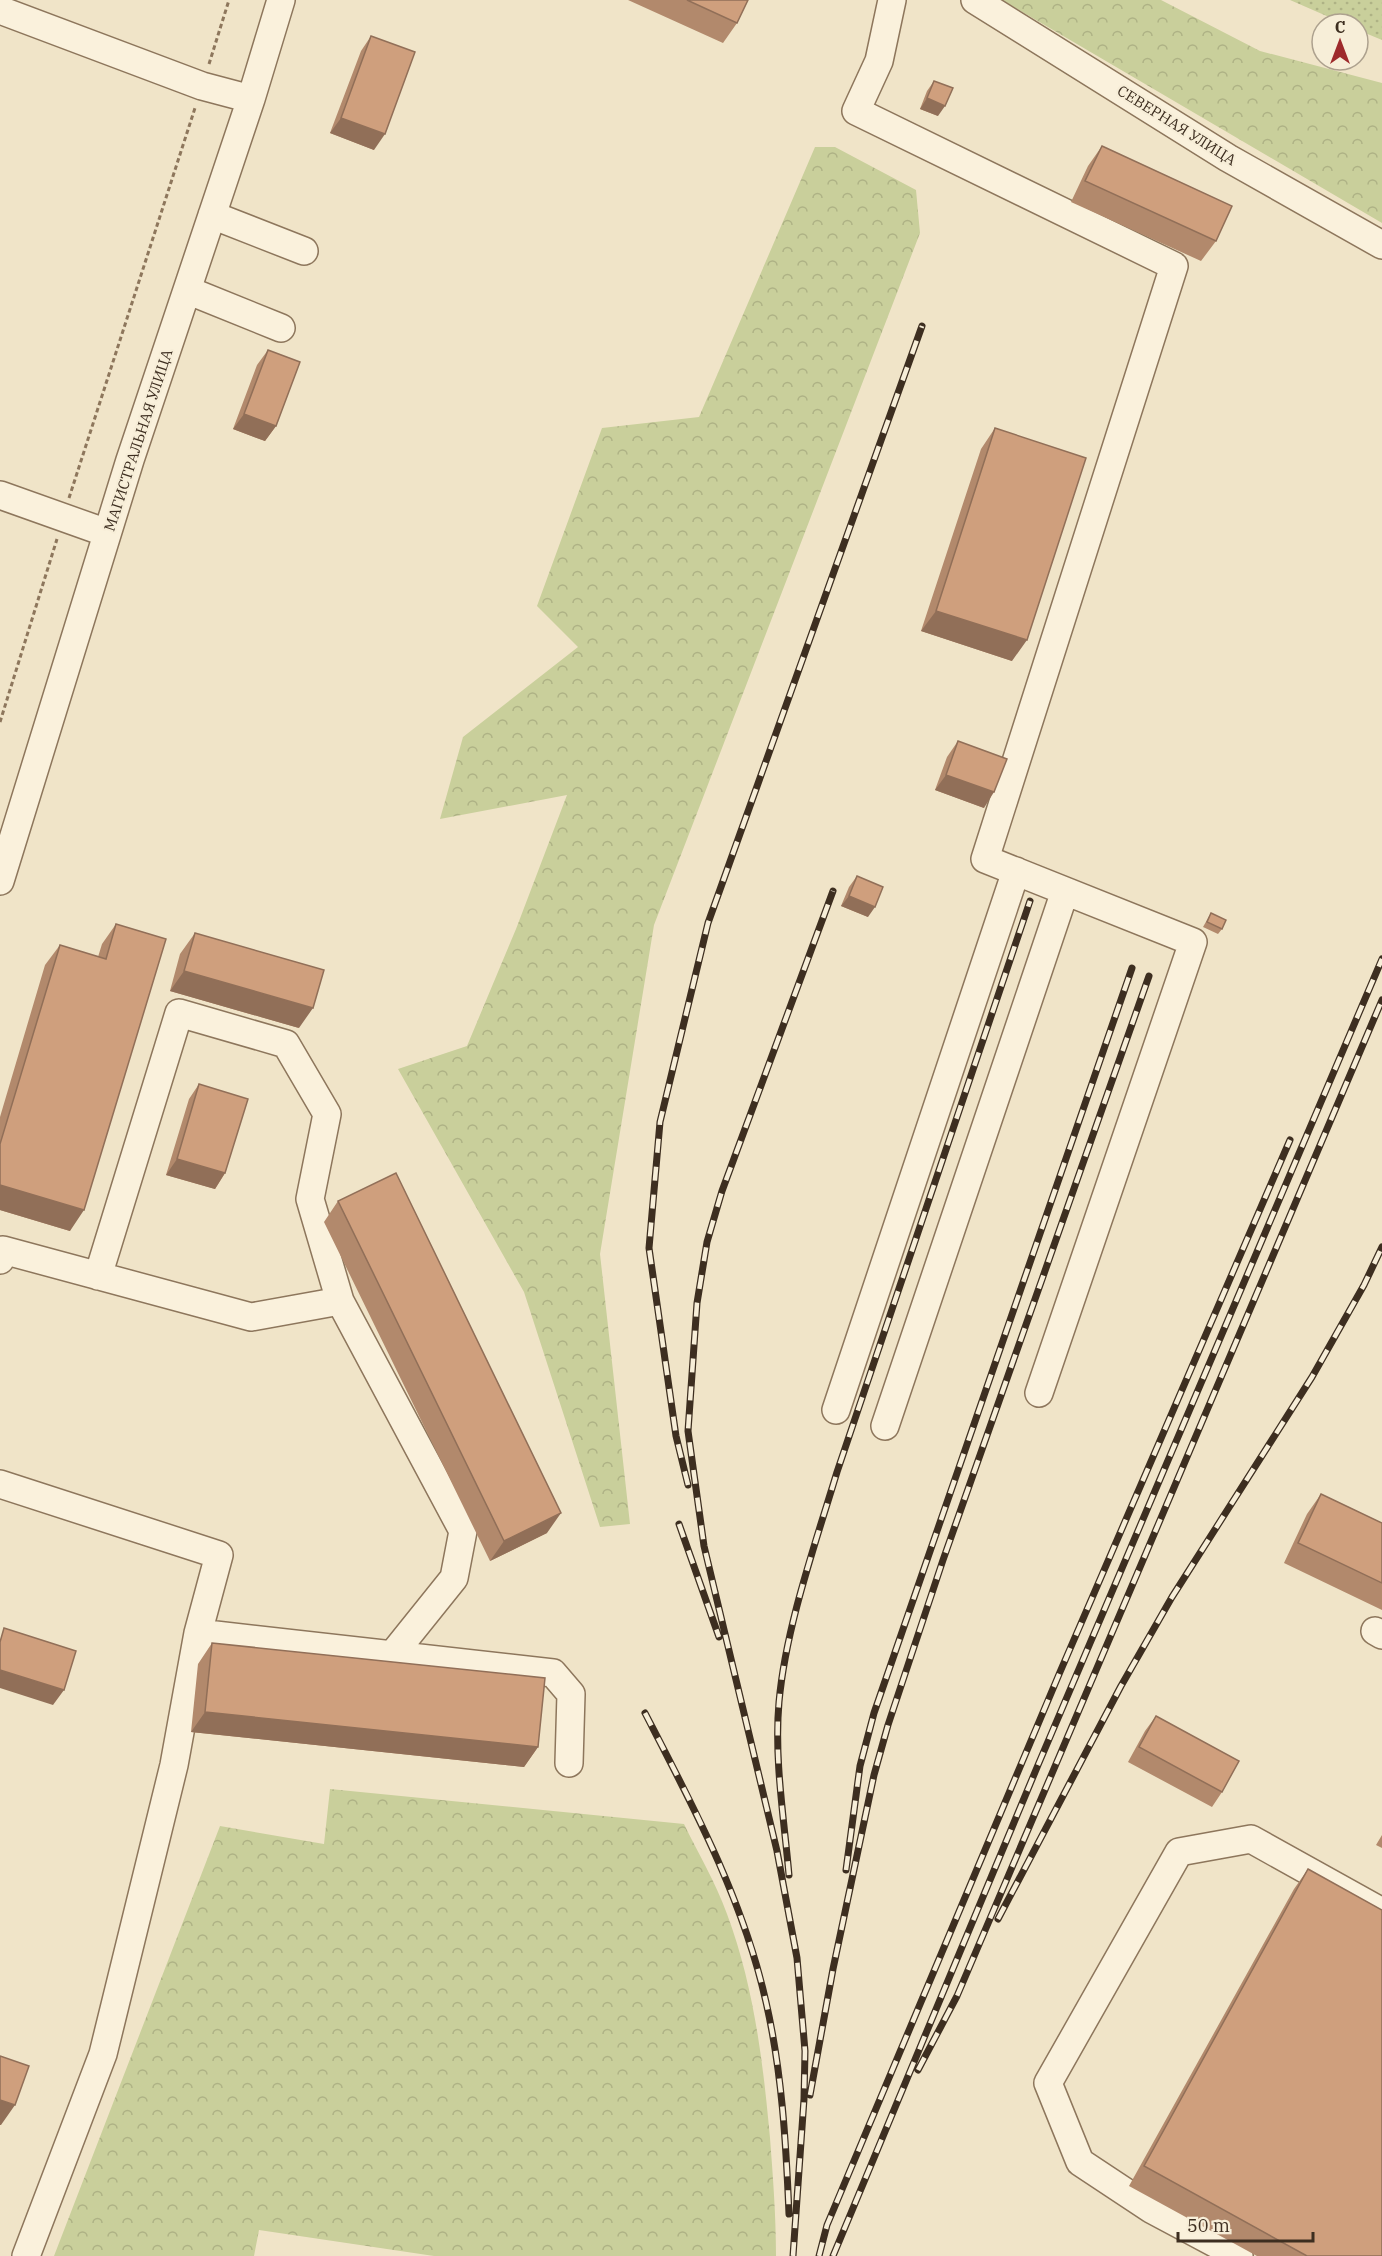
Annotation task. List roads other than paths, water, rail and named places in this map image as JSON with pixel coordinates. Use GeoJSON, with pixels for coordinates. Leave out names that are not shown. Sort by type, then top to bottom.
{"type":"FeatureCollection","features":[{"type":"Feature","properties":{"kind":"street","name":"МАГИСТРАЛЬНАЯ УЛИЦА"},"geometry":{"type":"LineString","coordinates":[[0,881],[5,845],[251,99],[281,0]]}},
{"type":"Feature","properties":{"kind":"street"},"geometry":{"type":"LineString","coordinates":[[892,0],[879,61],[856,111],[1174,267],[985,859],[1193,942],[1039,1393]]}},
{"type":"Feature","properties":{"kind":"street","name":"СЕВЕРНАЯ УЛИЦА"},"geometry":{"type":"LineString","coordinates":[[975,0],[1228,158],[1382,245]]}},
{"type":"Feature","properties":{"kind":"street"},"geometry":{"type":"LineString","coordinates":[[0,10],[202,86],[251,99]]}},
{"type":"Feature","properties":{"kind":"street"},"geometry":{"type":"LineString","coordinates":[[212,215],[304,250]]}},
{"type":"Feature","properties":{"kind":"street"},"geometry":{"type":"LineString","coordinates":[[187,290],[281,328]]}},
{"type":"Feature","properties":{"kind":"street"},"geometry":{"type":"LineString","coordinates":[[0,495],[107,533]]}},
{"type":"Feature","properties":{"kind":"street"},"geometry":{"type":"LineString","coordinates":[[836,1410],[1016,871]]}},
{"type":"Feature","properties":{"kind":"street"},"geometry":{"type":"LineString","coordinates":[[885,1426],[1065,891]]}},
{"type":"Feature","properties":{"kind":"street"},"geometry":{"type":"LineString","coordinates":[[98,1276],[179,1013],[286,1044],[327,1114],[310,1199],[340,1301],[463,1531],[454,1578],[393,1654]]}},
{"type":"Feature","properties":{"kind":"street"},"geometry":{"type":"LineString","coordinates":[[0,1260],[3,1250],[251,1317],[340,1301]]}},
{"type":"Feature","properties":{"kind":"street"},"geometry":{"type":"LineString","coordinates":[[0,1484],[219,1555],[198,1633],[174,1765],[103,2054],[26,2256]]}},
{"type":"Feature","properties":{"kind":"street"},"geometry":{"type":"LineString","coordinates":[[198,1633],[553,1673],[571,1694],[569,1763]]}},
{"type":"Feature","properties":{"kind":"street"},"geometry":{"type":"LineString","coordinates":[[1239,2256],[1151,2209],[1080,2162],[1048,2083],[1179,1852],[1251,1839],[1382,1912]]}},
{"type":"Feature","properties":{"kind":"railway"},"geometry":{"type":"LineString","coordinates":[[688,1485],[676,1436],[649,1248],[660,1122],[708,923],[922,326]]}},
{"type":"Feature","properties":{"kind":"railway"},"geometry":{"type":"LineString","coordinates":[[793,2256],[804,2099],[805,2051],[797,1958],[777,1851],[704,1546],[688,1431],[697,1303],[707,1242],[722,1191],[833,891]]}},
{"type":"Feature","properties":{"kind":"railway"},"geometry":{"type":"LineString","coordinates":[[789,1875],[780,1788],[778,1723],[783,1673],[795,1615],[837,1472],[1030,901]]}},
{"type":"Feature","properties":{"kind":"railway"},"geometry":{"type":"LineString","coordinates":[[833,2256],[1038,1765],[1382,959]]}},
{"type":"Feature","properties":{"kind":"railway"},"geometry":{"type":"LineString","coordinates":[[846,1870],[860,1766],[874,1713],[1132,968]]}},
{"type":"Feature","properties":{"kind":"railway"},"geometry":{"type":"LineString","coordinates":[[810,2095],[833,1969],[874,1775],[888,1725],[943,1560],[1149,976]]}},
{"type":"Feature","properties":{"kind":"railway"},"geometry":{"type":"LineString","coordinates":[[918,2070],[957,1996],[1382,1000]]}},
{"type":"Feature","properties":{"kind":"railway"},"geometry":{"type":"LineString","coordinates":[[819,2256],[827,2225],[1060,1672],[1290,1140]]}},
{"type":"Feature","properties":{"kind":"railway"},"geometry":{"type":"LineString","coordinates":[[998,1919],[1121,1686],[1172,1597],[1312,1377],[1364,1285],[1382,1247]]}},
{"type":"Feature","properties":{"kind":"railway"},"geometry":{"type":"LineString","coordinates":[[679,1524],[719,1637]]}},
{"type":"Feature","properties":{"kind":"railway"},"geometry":{"type":"LineString","coordinates":[[645,1713],[715,1854],[744,1926],[756,1964],[766,2002],[780,2081],[789,2214]]}}]}
